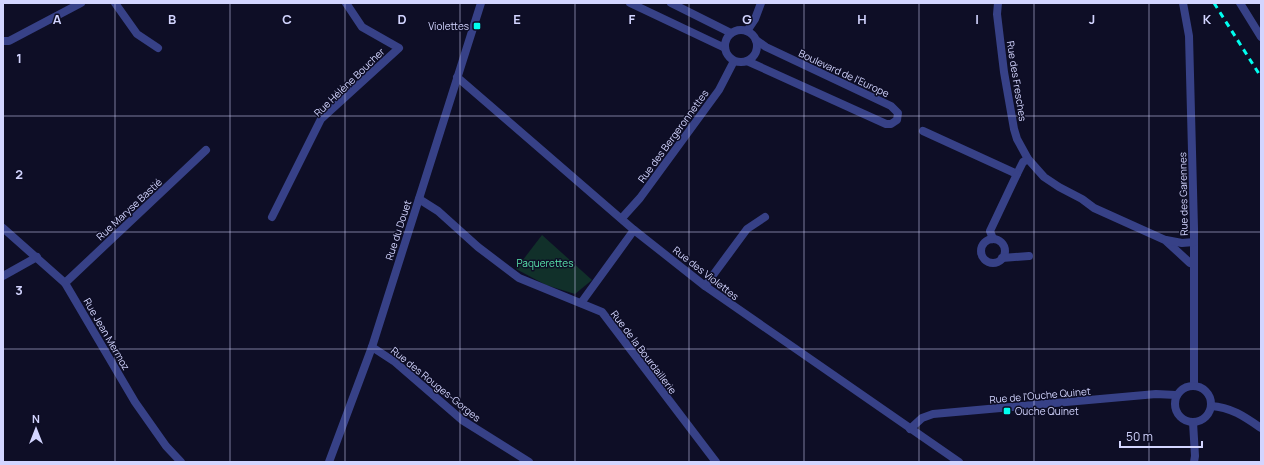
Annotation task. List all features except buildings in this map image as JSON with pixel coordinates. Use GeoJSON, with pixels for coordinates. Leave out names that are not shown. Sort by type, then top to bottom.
{"type":"FeatureCollection","features":[{"type":"Feature","properties":{"kind":"street"},"geometry":{"type":"LineString","coordinates":[[3,41],[9,41],[81,3]]}},
{"type":"Feature","properties":{"kind":"street"},"geometry":{"type":"LineString","coordinates":[[116,3],[137,34],[158,48]]}},
{"type":"Feature","properties":{"kind":"street","name":"Rue Hélène Boucher"},"geometry":{"type":"LineString","coordinates":[[272,217],[321,119],[399,48],[362,26],[346,3]]}},
{"type":"Feature","properties":{"kind":"street","name":"Rue du Douet"},"geometry":{"type":"LineString","coordinates":[[329,462],[372,347],[481,3]]}},
{"type":"Feature","properties":{"kind":"street"},"geometry":{"type":"LineString","coordinates":[[630,3],[725,48]]}},
{"type":"Feature","properties":{"kind":"street"},"geometry":{"type":"LineString","coordinates":[[671,3],[731,33]]}},
{"type":"Feature","properties":{"kind":"street"},"geometry":{"type":"LineString","coordinates":[[747,31],[755,19],[761,3]]}},
{"type":"Feature","properties":{"kind":"street","name":"Rue des Fresches"},"geometry":{"type":"LineString","coordinates":[[998,3],[997,14],[1004,72],[1014,129],[1017,139],[1028,159],[1044,177],[1094,208],[1165,240],[1182,243],[1194,242]]}},
{"type":"Feature","properties":{"kind":"street","name":"Rue des Garennes"},"geometry":{"type":"LineString","coordinates":[[1183,3],[1189,36],[1194,242],[1194,385]]}},
{"type":"Feature","properties":{"kind":"street"},"geometry":{"type":"LineString","coordinates":[[1240,3],[1261,37]]}},
{"type":"Feature","properties":{"kind":"street"},"geometry":{"type":"LineString","coordinates":[[742,30],[747,31],[756,40],[757,44],[755,54],[747,61],[734,61],[730,58],[725,48],[726,40],[731,33],[742,30]]}},
{"type":"Feature","properties":{"kind":"street","name":"Boulevard de l'Europe"},"geometry":{"type":"LineString","coordinates":[[747,61],[886,124],[891,124],[897,120],[898,114],[891,106],[756,40]]}},
{"type":"Feature","properties":{"kind":"street","name":"Rue des Bergeronnettes"},"geometry":{"type":"LineString","coordinates":[[622,218],[640,198],[719,90],[729,74],[734,61]]}},
{"type":"Feature","properties":{"kind":"street","name":"Rue des Violettes"},"geometry":{"type":"LineString","coordinates":[[457,77],[622,218],[634,230],[705,286],[959,462]]}},
{"type":"Feature","properties":{"kind":"street"},"geometry":{"type":"LineString","coordinates":[[924,131],[1017,174]]}},
{"type":"Feature","properties":{"kind":"street","name":"Rue Maryse Bastié"},"geometry":{"type":"LineString","coordinates":[[65,283],[206,150]]}},
{"type":"Feature","properties":{"kind":"street"},"geometry":{"type":"LineString","coordinates":[[993,239],[990,231],[1023,162],[1028,159]]}},
{"type":"Feature","properties":{"kind":"street","name":"Rue de la Bourdaillerie"},"geometry":{"type":"LineString","coordinates":[[419,199],[438,212],[478,247],[519,278],[602,312],[716,462]]}},
{"type":"Feature","properties":{"kind":"street"},"geometry":{"type":"LineString","coordinates":[[705,286],[747,229],[765,217]]}},
{"type":"Feature","properties":{"kind":"street","name":"Rue Jean Mermoz"},"geometry":{"type":"LineString","coordinates":[[3,228],[65,283],[135,402],[166,446],[181,462]]}},
{"type":"Feature","properties":{"kind":"street"},"geometry":{"type":"LineString","coordinates":[[581,303],[634,230]]}},
{"type":"Feature","properties":{"kind":"street"},"geometry":{"type":"LineString","coordinates":[[1002,258],[1005,248],[998,240],[989,240],[982,247],[983,256],[992,262],[996,262],[1002,258],[1029,256]]}},
{"type":"Feature","properties":{"kind":"street","name":"Rue des Fresches"},"geometry":{"type":"LineString","coordinates":[[1165,240],[1190,263],[1194,264]]}},
{"type":"Feature","properties":{"kind":"street"},"geometry":{"type":"LineString","coordinates":[[3,276],[37,257]]}},
{"type":"Feature","properties":{"kind":"street","name":"Rue des Rouges-Gorges"},"geometry":{"type":"LineString","coordinates":[[372,347],[395,362],[462,420],[528,462]]}},
{"type":"Feature","properties":{"kind":"street"},"geometry":{"type":"LineString","coordinates":[[1194,385],[1200,386],[1209,394],[1211,406],[1207,416],[1203,419],[1192,422],[1186,421],[1177,413],[1174,401],[1180,390],[1187,386],[1194,385]]}},
{"type":"Feature","properties":{"kind":"street","name":"Rue de l'Ouche Quinet"},"geometry":{"type":"LineString","coordinates":[[910,429],[922,418],[933,414],[1156,394],[1176,395]]}},
{"type":"Feature","properties":{"kind":"street"},"geometry":{"type":"LineString","coordinates":[[1211,406],[1237,412],[1261,428]]}},
{"type":"Feature","properties":{"kind":"street"},"geometry":{"type":"LineString","coordinates":[[1192,422],[1195,456],[1194,462]]}},
{"type":"Feature","properties":{"kind":"green space","name":"Paquerettes"},"geometry":{"type":"Polygon","coordinates":[[[542,235],[592,280],[575,294],[546,285],[516,269],[542,235]]]}},
{"type":"Feature","properties":{"kind":"railway"},"geometry":{"type":"LineString","coordinates":[[1214,3],[1261,77]]}},
{"type":"Feature","properties":{"kind":"place","name":"Violettes"},"geometry":{"type":"Point","coordinates":[477,26]}},
{"type":"Feature","properties":{"kind":"place","name":"Ouche Quinet"},"geometry":{"type":"Point","coordinates":[1007,411]}}]}
